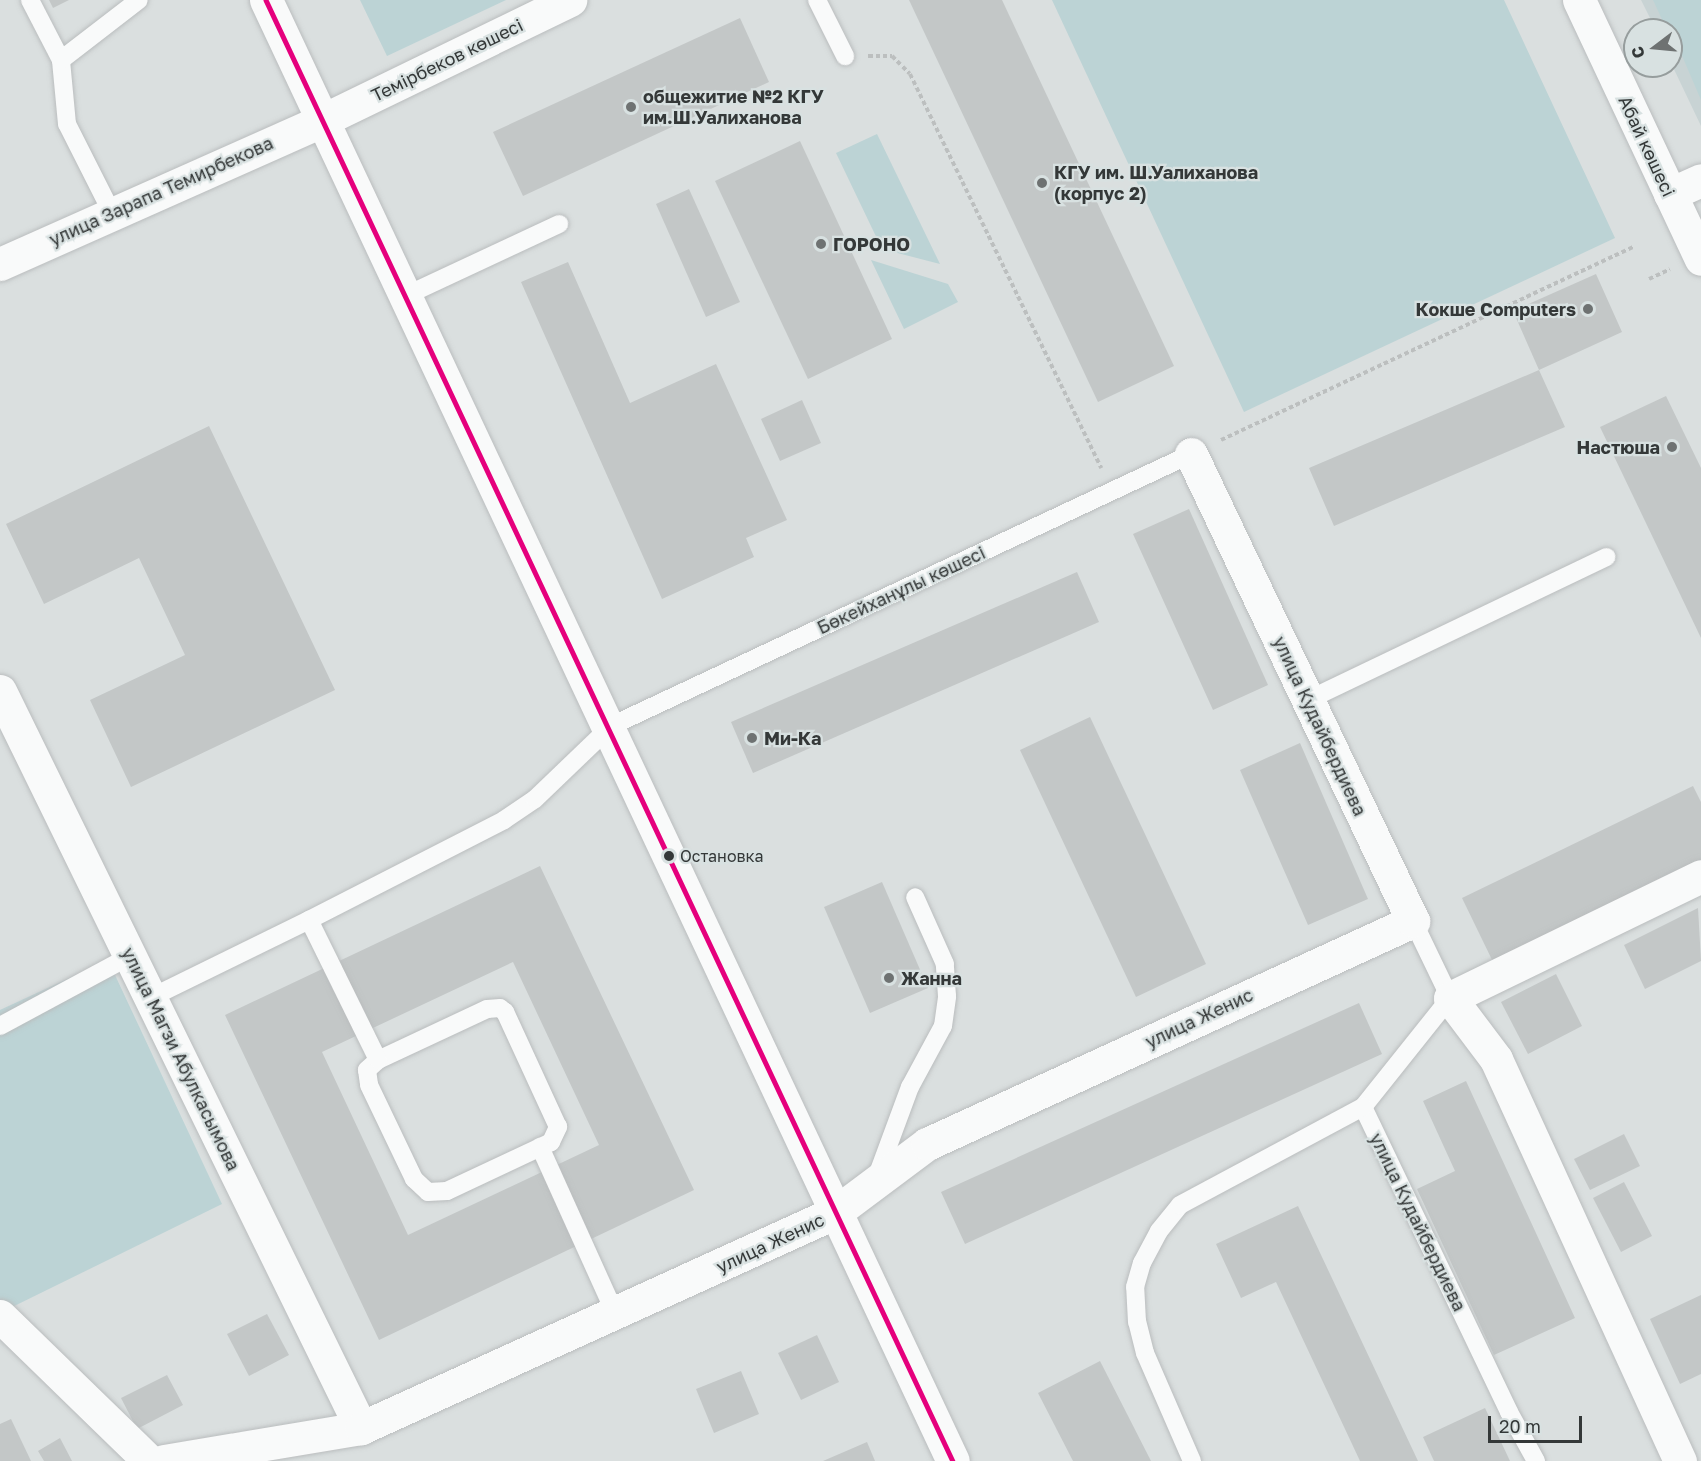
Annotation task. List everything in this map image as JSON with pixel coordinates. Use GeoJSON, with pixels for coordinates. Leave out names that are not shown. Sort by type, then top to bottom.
{"type":"FeatureCollection","features":[{"type":"Feature","properties":{"kind":"street"},"geometry":{"type":"LineString","coordinates":[[266,0],[611,726],[953,1461]]}},
{"type":"Feature","properties":{"kind":"street","name":"Темірбеков көшесі"},"geometry":{"type":"LineString","coordinates":[[323,120],[570,0]]}},
{"type":"Feature","properties":{"kind":"street","name":"Абай көшесі"},"geometry":{"type":"LineString","coordinates":[[1579,0],[1670,194],[1689,263]]}},
{"type":"Feature","properties":{"kind":"street","name":"улица Зарапа Темирбекова"},"geometry":{"type":"LineString","coordinates":[[0,264],[323,120]]}},
{"type":"Feature","properties":{"kind":"street"},"geometry":{"type":"LineString","coordinates":[[1670,194],[1701,180]]}},
{"type":"Feature","properties":{"kind":"street","name":"улица Кудайбердиева"},"geometry":{"type":"LineString","coordinates":[[1191,454],[1413,921]]}},
{"type":"Feature","properties":{"kind":"street","name":"улица Магзи Абулкасымова"},"geometry":{"type":"LineString","coordinates":[[0,691],[361,1428]]}},
{"type":"Feature","properties":{"kind":"street"},"geometry":{"type":"LineString","coordinates":[[1450,998],[1701,876]]}},
{"type":"Feature","properties":{"kind":"street","name":"улица Женис"},"geometry":{"type":"LineString","coordinates":[[164,1461],[361,1428],[616,1315],[836,1212],[877,1178],[927,1144],[1413,921]]}},
{"type":"Feature","properties":{"kind":"street","name":"улица Кудайбердиева"},"geometry":{"type":"LineString","coordinates":[[1450,998],[1496,1059],[1680,1461]]}},
{"type":"Feature","properties":{"kind":"street"},"geometry":{"type":"LineString","coordinates":[[0,1316],[148,1461]]}},
{"type":"Feature","properties":{"kind":"lane"},"geometry":{"type":"LineString","coordinates":[[30,0],[60,60],[67,124],[112,213]]}},
{"type":"Feature","properties":{"kind":"lane"},"geometry":{"type":"LineString","coordinates":[[60,60],[139,0]]}},
{"type":"Feature","properties":{"kind":"lane"},"geometry":{"type":"LineString","coordinates":[[817,0],[845,56]]}},
{"type":"Feature","properties":{"kind":"lane"},"geometry":{"type":"LineString","coordinates":[[408,296],[559,224]]}},
{"type":"Feature","properties":{"kind":"lane","name":"Бөкейханұлы көшесі"},"geometry":{"type":"LineString","coordinates":[[150,998],[504,820],[535,799],[611,726],[1191,454]]}},
{"type":"Feature","properties":{"kind":"lane"},"geometry":{"type":"LineString","coordinates":[[1308,700],[1606,557]]}},
{"type":"Feature","properties":{"kind":"lane"},"geometry":{"type":"LineString","coordinates":[[877,1178],[910,1087],[943,1026],[947,996],[945,964],[915,897]]}},
{"type":"Feature","properties":{"kind":"lane"},"geometry":{"type":"LineString","coordinates":[[309,920],[378,1060]]}},
{"type":"Feature","properties":{"kind":"lane","name":"улица Кудайбердиева"},"geometry":{"type":"LineString","coordinates":[[1413,921],[1450,998]]}},
{"type":"Feature","properties":{"kind":"lane"},"geometry":{"type":"LineString","coordinates":[[0,1026],[130,956]]}},
{"type":"Feature","properties":{"kind":"lane"},"geometry":{"type":"LineString","coordinates":[[1192,1461],[1142,1343],[1135,1287],[1142,1263],[1159,1231],[1180,1204],[1363,1107],[1450,998]]}},
{"type":"Feature","properties":{"kind":"lane"},"geometry":{"type":"LineString","coordinates":[[500,1008],[509,1018],[558,1127],[556,1138],[447,1191],[428,1192],[414,1179],[369,1085],[367,1070],[378,1060],[487,1009],[500,1008]]}},
{"type":"Feature","properties":{"kind":"lane","name":"улица Кудайбердиева"},"geometry":{"type":"LineString","coordinates":[[1363,1107],[1509,1412],[1536,1461]]}},
{"type":"Feature","properties":{"kind":"lane"},"geometry":{"type":"LineString","coordinates":[[540,1147],[616,1315]]}},
{"type":"Feature","properties":{"kind":"path"},"geometry":{"type":"LineString","coordinates":[[845,56],[892,56],[910,74],[1112,490]]}},
{"type":"Feature","properties":{"kind":"path"},"geometry":{"type":"LineString","coordinates":[[1191,454],[1633,247]]}},
{"type":"Feature","properties":{"kind":"path"},"geometry":{"type":"LineString","coordinates":[[1649,279],[1689,263]]}},
{"type":"Feature","properties":{"kind":"shaded area"},"geometry":{"type":"Polygon","coordinates":[[[360,0],[506,0],[387,56],[360,0]]]}},
{"type":"Feature","properties":{"kind":"shaded area"},"geometry":{"type":"Polygon","coordinates":[[[1052,0],[1504,0],[1615,238],[1244,412],[1052,0]]]}},
{"type":"Feature","properties":{"kind":"shaded area"},"geometry":{"type":"Polygon","coordinates":[[[1641,0],[1701,0],[1701,126],[1678,78],[1683,78],[1683,18],[1650,18],[1641,0]]]}},
{"type":"Feature","properties":{"kind":"shaded area"},"geometry":{"type":"Polygon","coordinates":[[[1653,0],[1701,0],[1701,100],[1683,58],[1683,18],[1661,18],[1653,0]]]}},
{"type":"Feature","properties":{"kind":"shaded area"},"geometry":{"type":"Polygon","coordinates":[[[877,134],[940,264],[882,249],[836,153],[877,134]]]}},
{"type":"Feature","properties":{"kind":"shaded area"},"geometry":{"type":"Polygon","coordinates":[[[871,260],[948,284],[958,302],[904,329],[871,260]]]}},
{"type":"Feature","properties":{"kind":"shaded area"},"geometry":{"type":"Polygon","coordinates":[[[108,960],[222,1204],[0,1313],[0,1010],[108,960]]]}},
{"type":"Feature","properties":{"kind":"building"},"geometry":{"type":"Polygon","coordinates":[[[49,0],[69,0],[53,8],[49,0]]]}},
{"type":"Feature","properties":{"kind":"building","name":"КГУ им. Ш.Уалиханова (корпус 2)"},"geometry":{"type":"Polygon","coordinates":[[[909,0],[1002,0],[1174,366],[1098,402],[909,0]]]}},
{"type":"Feature","properties":{"kind":"building","name":"общежитие №2 КГУ им.Ш.Уалиханова"},"geometry":{"type":"Polygon","coordinates":[[[740,18],[769,82],[523,196],[493,132],[740,18]]]}},
{"type":"Feature","properties":{"kind":"building"},"geometry":{"type":"Polygon","coordinates":[[[800,141],[892,339],[808,379],[715,181],[800,141]]]}},
{"type":"Feature","properties":{"kind":"building"},"geometry":{"type":"Polygon","coordinates":[[[689,189],[740,302],[706,317],[656,204],[689,189]]]}},
{"type":"Feature","properties":{"kind":"building"},"geometry":{"type":"Polygon","coordinates":[[[568,262],[630,403],[716,364],[787,520],[746,538],[754,557],[662,599],[521,282],[568,262]]]}},
{"type":"Feature","properties":{"kind":"building"},"geometry":{"type":"Polygon","coordinates":[[[1596,274],[1622,332],[1539,370],[1513,311],[1596,274]]]}},
{"type":"Feature","properties":{"kind":"building"},"geometry":{"type":"Polygon","coordinates":[[[1539,370],[1565,427],[1334,526],[1309,468],[1539,370]]]}},
{"type":"Feature","properties":{"kind":"building"},"geometry":{"type":"Polygon","coordinates":[[[1666,396],[1701,468],[1701,638],[1600,427],[1666,396]]]}},
{"type":"Feature","properties":{"kind":"building"},"geometry":{"type":"Polygon","coordinates":[[[802,400],[821,443],[780,461],[761,419],[802,400]]]}},
{"type":"Feature","properties":{"kind":"building"},"geometry":{"type":"Polygon","coordinates":[[[209,426],[335,690],[131,787],[90,700],[185,655],[139,558],[44,604],[6,524],[209,426]]]}},
{"type":"Feature","properties":{"kind":"building"},"geometry":{"type":"Polygon","coordinates":[[[1189,509],[1268,685],[1213,710],[1133,534],[1189,509]]]}},
{"type":"Feature","properties":{"kind":"building"},"geometry":{"type":"Polygon","coordinates":[[[1077,572],[1099,622],[753,773],[731,722],[1077,572]]]}},
{"type":"Feature","properties":{"kind":"building"},"geometry":{"type":"Polygon","coordinates":[[[1090,717],[1206,964],[1136,997],[1020,750],[1090,717]]]}},
{"type":"Feature","properties":{"kind":"building"},"geometry":{"type":"Polygon","coordinates":[[[1300,743],[1368,899],[1308,925],[1240,770],[1300,743]]]}},
{"type":"Feature","properties":{"kind":"building"},"geometry":{"type":"Polygon","coordinates":[[[1693,786],[1701,802],[1701,867],[1495,966],[1462,898],[1693,786]]]}},
{"type":"Feature","properties":{"kind":"building"},"geometry":{"type":"Polygon","coordinates":[[[540,866],[694,1190],[379,1340],[225,1015],[540,866]],[[513,962],[322,1052],[408,1235],[599,1145],[513,962]]]}},
{"type":"Feature","properties":{"kind":"building"},"geometry":{"type":"Polygon","coordinates":[[[882,882],[928,988],[870,1013],[824,907],[882,882]]]}},
{"type":"Feature","properties":{"kind":"building"},"geometry":{"type":"Polygon","coordinates":[[[1698,908],[1701,961],[1645,989],[1624,945],[1698,908]]]}},
{"type":"Feature","properties":{"kind":"building"},"geometry":{"type":"Polygon","coordinates":[[[1556,974],[1582,1026],[1528,1054],[1501,1002],[1556,974]]]}},
{"type":"Feature","properties":{"kind":"building"},"geometry":{"type":"Polygon","coordinates":[[[1359,1003],[1382,1054],[965,1244],[941,1192],[1359,1003]]]}},
{"type":"Feature","properties":{"kind":"building"},"geometry":{"type":"Polygon","coordinates":[[[1466,1081],[1575,1318],[1494,1355],[1417,1189],[1455,1171],[1423,1101],[1466,1081]]]}},
{"type":"Feature","properties":{"kind":"building"},"geometry":{"type":"Polygon","coordinates":[[[1624,1134],[1640,1166],[1590,1190],[1574,1159],[1624,1134]]]}},
{"type":"Feature","properties":{"kind":"building"},"geometry":{"type":"Polygon","coordinates":[[[1624,1182],[1652,1236],[1621,1252],[1593,1198],[1624,1182]]]}},
{"type":"Feature","properties":{"kind":"building"},"geometry":{"type":"Polygon","coordinates":[[[1298,1206],[1418,1461],[1360,1461],[1276,1282],[1241,1298],[1216,1244],[1298,1206]]]}},
{"type":"Feature","properties":{"kind":"building"},"geometry":{"type":"Polygon","coordinates":[[[1701,1295],[1701,1374],[1680,1384],[1650,1319],[1701,1295]]]}},
{"type":"Feature","properties":{"kind":"building"},"geometry":{"type":"Polygon","coordinates":[[[267,1314],[289,1355],[249,1376],[227,1334],[267,1314]]]}},
{"type":"Feature","properties":{"kind":"building"},"geometry":{"type":"Polygon","coordinates":[[[817,1335],[839,1382],[801,1400],[778,1353],[817,1335]]]}},
{"type":"Feature","properties":{"kind":"building"},"geometry":{"type":"Polygon","coordinates":[[[1100,1361],[1151,1461],[1073,1461],[1038,1393],[1100,1361]]]}},
{"type":"Feature","properties":{"kind":"building"},"geometry":{"type":"Polygon","coordinates":[[[741,1371],[759,1414],[714,1433],[696,1389],[741,1371]]]}},
{"type":"Feature","properties":{"kind":"building"},"geometry":{"type":"Polygon","coordinates":[[[167,1375],[183,1405],[137,1429],[121,1398],[167,1375]]]}},
{"type":"Feature","properties":{"kind":"building"},"geometry":{"type":"Polygon","coordinates":[[[1485,1408],[1510,1461],[1434,1461],[1423,1437],[1485,1408]]]}},
{"type":"Feature","properties":{"kind":"building"},"geometry":{"type":"Polygon","coordinates":[[[11,1419],[31,1461],[0,1461],[0,1424],[11,1419]]]}},
{"type":"Feature","properties":{"kind":"building"},"geometry":{"type":"Polygon","coordinates":[[[60,1438],[72,1461],[44,1461],[38,1451],[60,1438]]]}},
{"type":"Feature","properties":{"kind":"building"},"geometry":{"type":"Polygon","coordinates":[[[867,1442],[875,1461],[823,1461],[867,1442]]]}},
{"type":"Feature","properties":{"kind":"transit line"},"geometry":{"type":"LineString","coordinates":[[266,0],[953,1461]]}},
{"type":"Feature","properties":{"kind":"place","name":"общежитие №2 КГУ им.Ш.Уалиханова"},"geometry":{"type":"Point","coordinates":[631,107]}},
{"type":"Feature","properties":{"kind":"place","name":"КГУ им. Ш.Уалиханова (корпус 2)"},"geometry":{"type":"Point","coordinates":[1042,183]}},
{"type":"Feature","properties":{"kind":"place","name":"ГОРОНО"},"geometry":{"type":"Point","coordinates":[821,244]}},
{"type":"Feature","properties":{"kind":"place","name":"Кокше Computers"},"geometry":{"type":"Point","coordinates":[1588,309]}},
{"type":"Feature","properties":{"kind":"place","name":"Настюша"},"geometry":{"type":"Point","coordinates":[1672,447]}},
{"type":"Feature","properties":{"kind":"place","name":"Ми-Ка"},"geometry":{"type":"Point","coordinates":[752,738]}},
{"type":"Feature","properties":{"kind":"place","name":"Остановка"},"geometry":{"type":"Point","coordinates":[669,856]}},
{"type":"Feature","properties":{"kind":"place","name":"Жанна"},"geometry":{"type":"Point","coordinates":[889,978]}}]}
